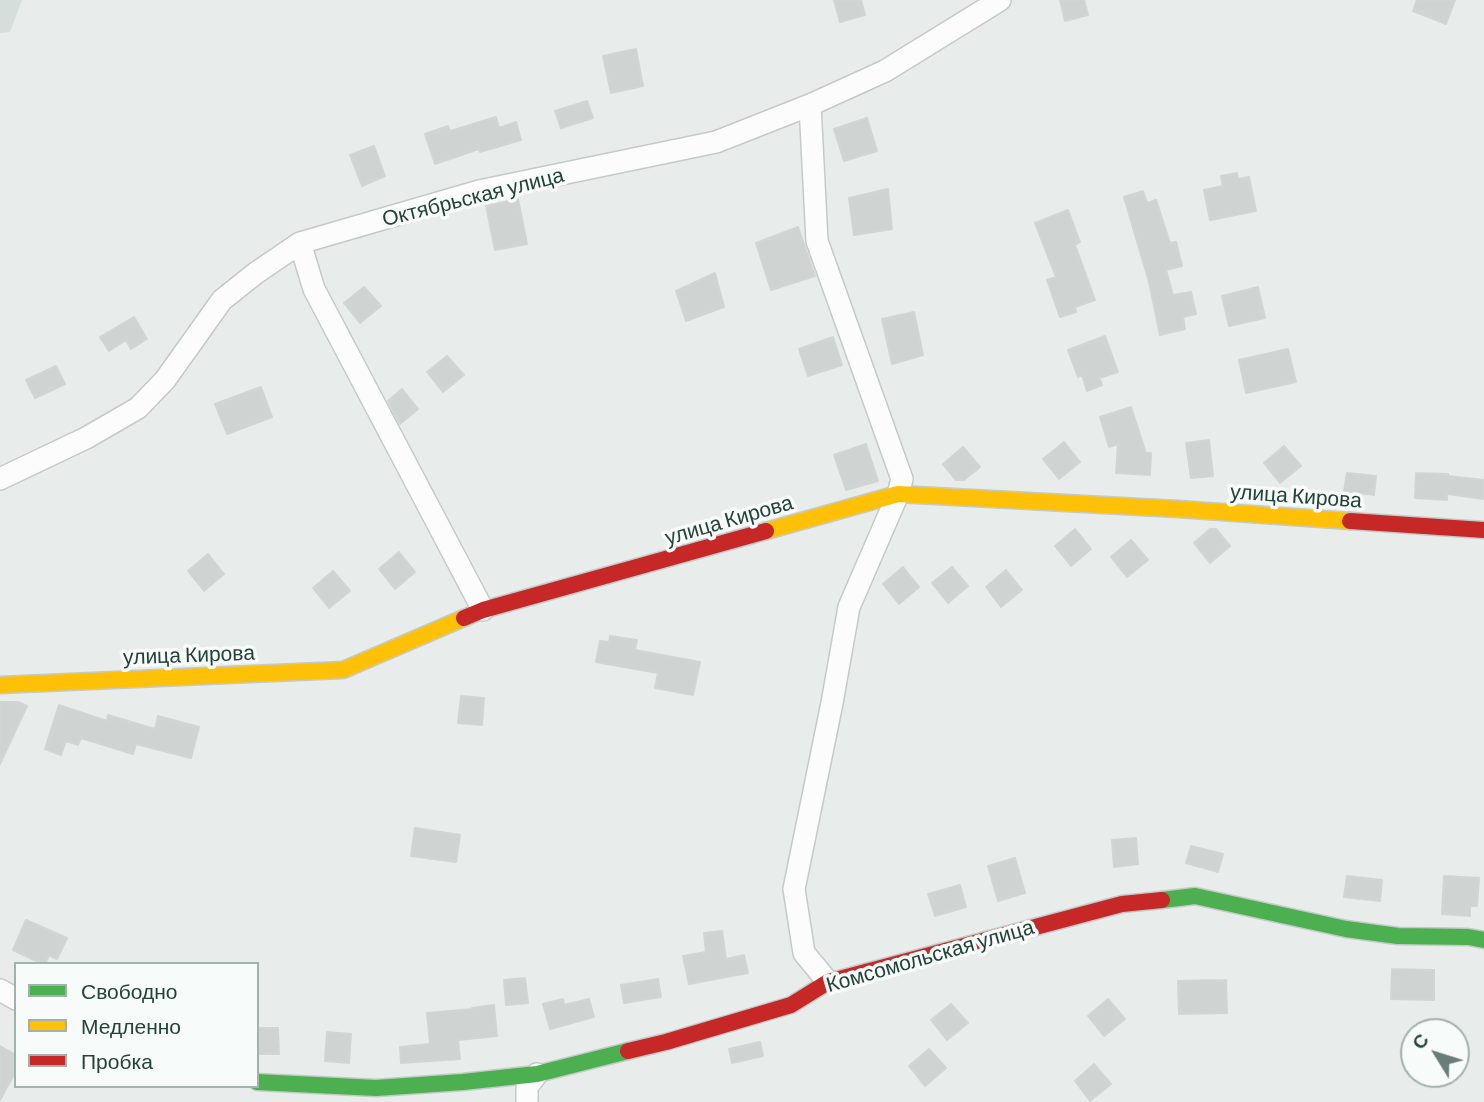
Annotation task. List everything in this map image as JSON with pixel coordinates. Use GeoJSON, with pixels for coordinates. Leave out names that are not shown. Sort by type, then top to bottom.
{"type":"FeatureCollection","features":[{"type":"Feature","properties":{"kind":"street","name":"Октябрьская улица"},"geometry":{"type":"LineString","coordinates":[[0,479],[86,438],[138,408],[165,380],[222,300],[256,272],[300,243],[479,191],[716,142],[810,105],[885,71],[1000,0]]}},
{"type":"Feature","properties":{"kind":"street"},"geometry":{"type":"LineString","coordinates":[[810,105],[817,242],[902,480],[849,607],[794,889],[804,953],[828,982]]}},
{"type":"Feature","properties":{"kind":"street"},"geometry":{"type":"LineString","coordinates":[[300,243],[314,289],[483,610]]}},
{"type":"Feature","properties":{"kind":"street","name":"улица Кирова"},"geometry":{"type":"LineString","coordinates":[[0,685],[342,670],[483,610],[898,494],[1178,509],[1484,530]]}},
{"type":"Feature","properties":{"kind":"street","name":"Комсомольская улица"},"geometry":{"type":"LineString","coordinates":[[259,1082],[376,1088],[537,1074],[666,1042],[791,1005],[828,982],[1122,904],[1195,895],[1346,929],[1398,936],[1468,937],[1484,940]]}},
{"type":"Feature","properties":{"kind":"street"},"geometry":{"type":"LineString","coordinates":[[527,1102],[527,1087],[537,1074]]}},
{"type":"Feature","properties":{"kind":"shaded area"},"geometry":{"type":"Polygon","coordinates":[[[0,0],[22,0],[10,32],[0,33],[0,0]]]}},
{"type":"Feature","properties":{"kind":"building"},"geometry":{"type":"Polygon","coordinates":[[[834,0],[861,0],[865,15],[840,22],[834,0]]]}},
{"type":"Feature","properties":{"kind":"building"},"geometry":{"type":"Polygon","coordinates":[[[1060,0],[1084,0],[1088,15],[1065,21],[1060,0]]]}},
{"type":"Feature","properties":{"kind":"building"},"geometry":{"type":"Polygon","coordinates":[[[1417,0],[1455,0],[1446,24],[1413,11],[1417,0]]]}},
{"type":"Feature","properties":{"kind":"building"},"geometry":{"type":"Polygon","coordinates":[[[636,49],[643,86],[611,93],[603,56],[636,49]]]}},
{"type":"Feature","properties":{"kind":"building"},"geometry":{"type":"Polygon","coordinates":[[[587,101],[593,118],[561,128],[555,111],[587,101]]]}},
{"type":"Feature","properties":{"kind":"building"},"geometry":{"type":"Polygon","coordinates":[[[496,117],[499,128],[516,122],[521,140],[480,152],[479,149],[435,164],[425,134],[448,126],[450,131],[496,117]]]}},
{"type":"Feature","properties":{"kind":"building"},"geometry":{"type":"Polygon","coordinates":[[[867,118],[877,151],[844,161],[834,129],[867,118]]]}},
{"type":"Feature","properties":{"kind":"building"},"geometry":{"type":"Polygon","coordinates":[[[374,146],[385,176],[362,186],[350,155],[374,146]]]}},
{"type":"Feature","properties":{"kind":"building"},"geometry":{"type":"Polygon","coordinates":[[[1237,173],[1238,179],[1249,177],[1256,211],[1210,220],[1204,190],[1223,186],[1221,176],[1237,173]]]}},
{"type":"Feature","properties":{"kind":"building"},"geometry":{"type":"Polygon","coordinates":[[[888,189],[892,229],[854,235],[849,198],[888,189]]]}},
{"type":"Feature","properties":{"kind":"building"},"geometry":{"type":"Polygon","coordinates":[[[1143,191],[1147,203],[1156,200],[1170,243],[1176,242],[1182,266],[1166,270],[1173,295],[1191,292],[1196,314],[1183,317],[1185,329],[1160,335],[1149,282],[1124,197],[1143,191]]]}},
{"type":"Feature","properties":{"kind":"building"},"geometry":{"type":"Polygon","coordinates":[[[518,199],[527,244],[495,250],[486,206],[518,199]]]}},
{"type":"Feature","properties":{"kind":"building"},"geometry":{"type":"Polygon","coordinates":[[[1068,210],[1080,242],[1075,245],[1095,300],[1075,307],[1076,312],[1060,317],[1047,280],[1056,277],[1035,223],[1068,210]]]}},
{"type":"Feature","properties":{"kind":"building"},"geometry":{"type":"Polygon","coordinates":[[[798,227],[815,276],[771,290],[756,243],[798,227]]]}},
{"type":"Feature","properties":{"kind":"building"},"geometry":{"type":"Polygon","coordinates":[[[715,273],[724,307],[686,321],[676,291],[715,273]]]}},
{"type":"Feature","properties":{"kind":"building"},"geometry":{"type":"Polygon","coordinates":[[[364,287],[381,306],[360,323],[344,303],[364,287]]]}},
{"type":"Feature","properties":{"kind":"building"},"geometry":{"type":"Polygon","coordinates":[[[1258,287],[1265,318],[1229,326],[1222,296],[1258,287]]]}},
{"type":"Feature","properties":{"kind":"building"},"geometry":{"type":"Polygon","coordinates":[[[914,312],[923,355],[892,364],[882,319],[914,312]]]}},
{"type":"Feature","properties":{"kind":"building"},"geometry":{"type":"Polygon","coordinates":[[[134,317],[147,339],[131,349],[126,340],[109,351],[100,337],[134,317]]]}},
{"type":"Feature","properties":{"kind":"building"},"geometry":{"type":"Polygon","coordinates":[[[1105,336],[1118,372],[1099,378],[1102,385],[1087,391],[1082,375],[1078,377],[1068,350],[1105,336]]]}},
{"type":"Feature","properties":{"kind":"building"},"geometry":{"type":"Polygon","coordinates":[[[833,337],[842,365],[808,376],[799,349],[833,337]]]}},
{"type":"Feature","properties":{"kind":"building"},"geometry":{"type":"Polygon","coordinates":[[[1288,349],[1296,382],[1246,393],[1239,360],[1288,349]]]}},
{"type":"Feature","properties":{"kind":"building"},"geometry":{"type":"Polygon","coordinates":[[[447,356],[464,375],[443,392],[427,372],[447,356]]]}},
{"type":"Feature","properties":{"kind":"building"},"geometry":{"type":"Polygon","coordinates":[[[56,366],[65,384],[35,398],[26,380],[56,366]]]}},
{"type":"Feature","properties":{"kind":"building"},"geometry":{"type":"Polygon","coordinates":[[[261,387],[272,417],[227,434],[215,404],[261,387]]]}},
{"type":"Feature","properties":{"kind":"building"},"geometry":{"type":"Polygon","coordinates":[[[402,389],[418,409],[400,424],[388,401],[402,389]]]}},
{"type":"Feature","properties":{"kind":"building"},"geometry":{"type":"Polygon","coordinates":[[[1131,407],[1146,453],[1151,453],[1150,475],[1116,473],[1118,444],[1109,447],[1100,417],[1131,407]]]}},
{"type":"Feature","properties":{"kind":"building"},"geometry":{"type":"Polygon","coordinates":[[[1209,440],[1213,476],[1191,478],[1186,443],[1209,440]]]}},
{"type":"Feature","properties":{"kind":"building"},"geometry":{"type":"Polygon","coordinates":[[[1064,442],[1080,462],[1059,479],[1043,459],[1064,442]]]}},
{"type":"Feature","properties":{"kind":"building"},"geometry":{"type":"Polygon","coordinates":[[[866,444],[878,481],[846,490],[834,455],[866,444]]]}},
{"type":"Feature","properties":{"kind":"building"},"geometry":{"type":"Polygon","coordinates":[[[1284,446],[1301,466],[1280,483],[1264,463],[1284,446]]]}},
{"type":"Feature","properties":{"kind":"building"},"geometry":{"type":"Polygon","coordinates":[[[963,447],[980,467],[964,480],[956,480],[943,464],[963,447]]]}},
{"type":"Feature","properties":{"kind":"building"},"geometry":{"type":"Polygon","coordinates":[[[1347,473],[1376,476],[1374,495],[1344,491],[1347,473]]]}},
{"type":"Feature","properties":{"kind":"building"},"geometry":{"type":"Polygon","coordinates":[[[1416,473],[1448,474],[1484,480],[1484,499],[1447,494],[1447,500],[1415,498],[1416,473]]]}},
{"type":"Feature","properties":{"kind":"building"},"geometry":{"type":"Polygon","coordinates":[[[1075,529],[1091,549],[1071,566],[1055,546],[1075,529]]]}},
{"type":"Feature","properties":{"kind":"building"},"geometry":{"type":"Polygon","coordinates":[[[1210,529],[1216,529],[1230,546],[1210,563],[1194,543],[1210,529]]]}},
{"type":"Feature","properties":{"kind":"building"},"geometry":{"type":"Polygon","coordinates":[[[1131,540],[1148,560],[1127,577],[1111,557],[1131,540]]]}},
{"type":"Feature","properties":{"kind":"building"},"geometry":{"type":"Polygon","coordinates":[[[399,552],[415,572],[395,589],[379,569],[399,552]]]}},
{"type":"Feature","properties":{"kind":"building"},"geometry":{"type":"Polygon","coordinates":[[[208,554],[224,574],[204,591],[188,571],[208,554]]]}},
{"type":"Feature","properties":{"kind":"building"},"geometry":{"type":"Polygon","coordinates":[[[903,567],[919,587],[899,604],[883,584],[903,567]]]}},
{"type":"Feature","properties":{"kind":"building"},"geometry":{"type":"Polygon","coordinates":[[[952,567],[968,586],[948,603],[932,583],[952,567]]]}},
{"type":"Feature","properties":{"kind":"building"},"geometry":{"type":"Polygon","coordinates":[[[1006,570],[1022,590],[1001,607],[986,587],[1006,570]]]}},
{"type":"Feature","properties":{"kind":"building"},"geometry":{"type":"Polygon","coordinates":[[[333,571],[350,591],[329,608],[313,588],[333,571]]]}},
{"type":"Feature","properties":{"kind":"building"},"geometry":{"type":"Polygon","coordinates":[[[610,636],[637,640],[635,650],[700,662],[693,695],[655,688],[658,673],[596,662],[600,641],[609,642],[610,636]]]}},
{"type":"Feature","properties":{"kind":"building"},"geometry":{"type":"Polygon","coordinates":[[[461,696],[484,698],[482,725],[458,723],[461,696]]]}},
{"type":"Feature","properties":{"kind":"building"},"geometry":{"type":"Polygon","coordinates":[[[1,702],[18,702],[27,706],[0,764],[0,706],[1,702]]]}},
{"type":"Feature","properties":{"kind":"building"},"geometry":{"type":"Polygon","coordinates":[[[59,705],[107,721],[108,715],[155,729],[158,716],[199,727],[191,758],[136,744],[133,754],[81,738],[78,745],[66,741],[61,755],[45,749],[59,705]]]}},
{"type":"Feature","properties":{"kind":"building"},"geometry":{"type":"Polygon","coordinates":[[[415,828],[460,835],[456,862],[411,856],[415,828]]]}},
{"type":"Feature","properties":{"kind":"building"},"geometry":{"type":"Polygon","coordinates":[[[1136,838],[1138,864],[1114,867],[1112,840],[1136,838]]]}},
{"type":"Feature","properties":{"kind":"building"},"geometry":{"type":"Polygon","coordinates":[[[1191,846],[1223,854],[1218,872],[1186,863],[1191,846]]]}},
{"type":"Feature","properties":{"kind":"building"},"geometry":{"type":"Polygon","coordinates":[[[1015,858],[1025,893],[998,901],[988,866],[1015,858]]]}},
{"type":"Feature","properties":{"kind":"building"},"geometry":{"type":"Polygon","coordinates":[[[1347,876],[1382,880],[1380,901],[1344,897],[1347,876]]]}},
{"type":"Feature","properties":{"kind":"building"},"geometry":{"type":"Polygon","coordinates":[[[1444,876],[1479,878],[1477,906],[1470,906],[1470,916],[1442,914],[1444,876]]]}},
{"type":"Feature","properties":{"kind":"building"},"geometry":{"type":"Polygon","coordinates":[[[960,885],[966,907],[935,916],[928,894],[960,885]]]}},
{"type":"Feature","properties":{"kind":"building"},"geometry":{"type":"Polygon","coordinates":[[[26,920],[67,938],[57,959],[49,955],[46,962],[39,962],[13,950],[26,920]]]}},
{"type":"Feature","properties":{"kind":"building"},"geometry":{"type":"Polygon","coordinates":[[[722,931],[726,959],[744,955],[748,973],[689,984],[683,956],[706,952],[704,933],[722,931]]]}},
{"type":"Feature","properties":{"kind":"building"},"geometry":{"type":"Polygon","coordinates":[[[1392,969],[1434,970],[1434,1000],[1391,999],[1392,969]]]}},
{"type":"Feature","properties":{"kind":"building"},"geometry":{"type":"Polygon","coordinates":[[[525,978],[528,1003],[506,1005],[504,980],[525,978]]]}},
{"type":"Feature","properties":{"kind":"building"},"geometry":{"type":"Polygon","coordinates":[[[658,979],[661,997],[624,1003],[621,985],[658,979]]]}},
{"type":"Feature","properties":{"kind":"building"},"geometry":{"type":"Polygon","coordinates":[[[1226,980],[1227,1013],[1179,1014],[1178,981],[1226,980]]]}},
{"type":"Feature","properties":{"kind":"building"},"geometry":{"type":"Polygon","coordinates":[[[563,999],[564,1005],[589,999],[594,1017],[550,1029],[543,1004],[563,999]]]}},
{"type":"Feature","properties":{"kind":"building"},"geometry":{"type":"Polygon","coordinates":[[[1108,999],[1125,1019],[1104,1036],[1088,1016],[1108,999]]]}},
{"type":"Feature","properties":{"kind":"building"},"geometry":{"type":"Polygon","coordinates":[[[951,1004],[968,1023],[947,1040],[931,1020],[951,1004]]]}},
{"type":"Feature","properties":{"kind":"building"},"geometry":{"type":"Polygon","coordinates":[[[494,1005],[497,1036],[458,1040],[460,1059],[401,1063],[400,1047],[430,1044],[427,1013],[494,1005]]]}},
{"type":"Feature","properties":{"kind":"building"},"geometry":{"type":"Polygon","coordinates":[[[259,1028],[278,1028],[279,1054],[259,1054],[259,1028]]]}},
{"type":"Feature","properties":{"kind":"building"},"geometry":{"type":"Polygon","coordinates":[[[327,1032],[351,1034],[349,1063],[325,1061],[327,1032]]]}},
{"type":"Feature","properties":{"kind":"building"},"geometry":{"type":"Polygon","coordinates":[[[760,1042],[763,1056],[732,1063],[729,1049],[760,1042]]]}},
{"type":"Feature","properties":{"kind":"building"},"geometry":{"type":"Polygon","coordinates":[[[0,1046],[14,1054],[14,1075],[0,1100],[0,1046]]]}},
{"type":"Feature","properties":{"kind":"building"},"geometry":{"type":"Polygon","coordinates":[[[929,1049],[946,1068],[925,1086],[909,1066],[929,1049]]]}},
{"type":"Feature","properties":{"kind":"building"},"geometry":{"type":"Polygon","coordinates":[[[1094,1064],[1111,1084],[1090,1101],[1075,1081],[1094,1064]]]}},
{"type":"Feature","properties":{"kind":"traffic: fast"},"geometry":{"type":"LineString","coordinates":[[1162,900],[1195,896],[1346,929],[1398,936],[1468,937],[1484,940]]}},
{"type":"Feature","properties":{"kind":"traffic: fast"},"geometry":{"type":"LineString","coordinates":[[259,1082],[376,1088],[463,1082],[537,1074],[628,1051]]}},
{"type":"Feature","properties":{"kind":"traffic: slow"},"geometry":{"type":"LineString","coordinates":[[766,531],[898,494],[1350,521]]}},
{"type":"Feature","properties":{"kind":"traffic: slow"},"geometry":{"type":"LineString","coordinates":[[0,685],[343,670],[464,618]]}},
{"type":"Feature","properties":{"kind":"traffic: jam"},"geometry":{"type":"LineString","coordinates":[[1350,521],[1484,530]]}},
{"type":"Feature","properties":{"kind":"traffic: jam"},"geometry":{"type":"LineString","coordinates":[[464,618],[483,610],[766,531]]}},
{"type":"Feature","properties":{"kind":"traffic: jam"},"geometry":{"type":"LineString","coordinates":[[628,1051],[791,1005],[828,982],[1122,904],[1162,900]]}}]}
